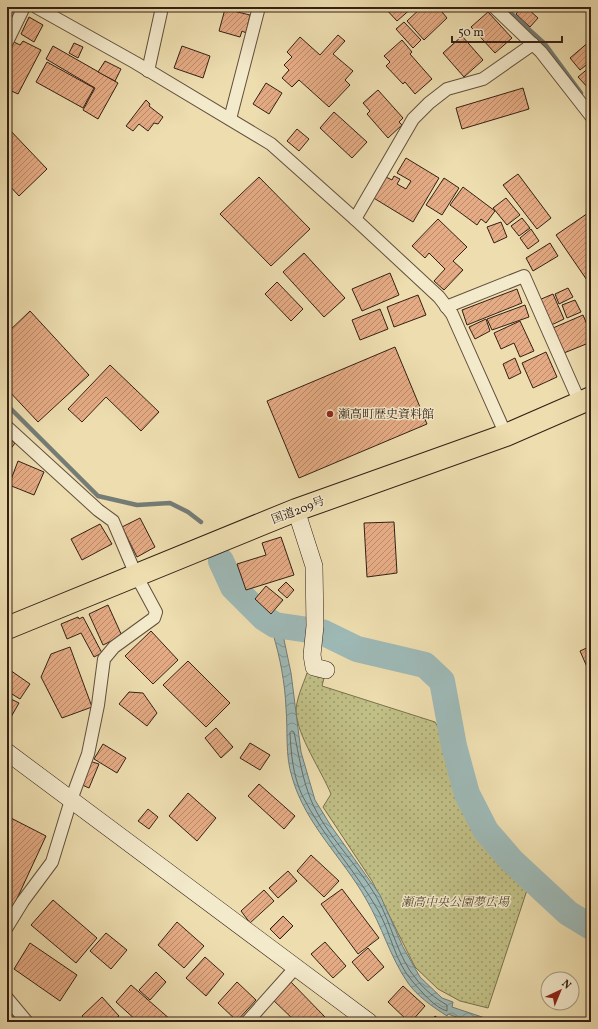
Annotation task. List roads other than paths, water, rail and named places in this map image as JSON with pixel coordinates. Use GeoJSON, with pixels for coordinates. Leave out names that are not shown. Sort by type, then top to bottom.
{"type":"FeatureCollection","features":[{"type":"Feature","properties":{"kind":"highway","name":"国道209号"},"geometry":{"type":"LineString","coordinates":[[7,628],[296,510],[506,435],[585,400]]}},
{"type":"Feature","properties":{"kind":"street"},"geometry":{"type":"LineString","coordinates":[[7,42],[24,7]]}},
{"type":"Feature","properties":{"kind":"street"},"geometry":{"type":"LineString","coordinates":[[36,7],[271,144],[355,219],[439,297],[452,314],[506,435]]}},
{"type":"Feature","properties":{"kind":"street"},"geometry":{"type":"LineString","coordinates":[[230,119],[259,7]]}},
{"type":"Feature","properties":{"kind":"street"},"geometry":{"type":"LineString","coordinates":[[494,7],[533,44],[589,109]]}},
{"type":"Feature","properties":{"kind":"street"},"geometry":{"type":"LineString","coordinates":[[148,71],[161,12]]}},
{"type":"Feature","properties":{"kind":"street"},"geometry":{"type":"LineString","coordinates":[[355,219],[412,119],[447,89],[484,79],[533,44]]}},
{"type":"Feature","properties":{"kind":"street"},"geometry":{"type":"LineString","coordinates":[[446,307],[524,276],[585,400]]}},
{"type":"Feature","properties":{"kind":"street"},"geometry":{"type":"LineString","coordinates":[[7,427],[98,510],[113,521],[136,575],[156,612],[154,618],[114,647],[104,659],[98,705],[88,754],[71,800],[52,862],[23,901],[7,927]]}},
{"type":"Feature","properties":{"kind":"street"},"geometry":{"type":"LineString","coordinates":[[296,510],[314,566],[316,626],[312,655],[314,667],[326,670]]}},
{"type":"Feature","properties":{"kind":"street"},"geometry":{"type":"LineString","coordinates":[[7,752],[369,1022]]}},
{"type":"Feature","properties":{"kind":"street"},"geometry":{"type":"LineString","coordinates":[[247,1022],[296,967]]}},
{"type":"Feature","properties":{"kind":"street"},"geometry":{"type":"LineString","coordinates":[[7,998],[27,1022]]}},
{"type":"Feature","properties":{"kind":"water"},"geometry":{"type":"Polygon","coordinates":[[[282,630],[291,673],[301,752],[315,800],[331,826],[380,895],[403,947],[420,977],[442,998],[453,1002],[452,1007],[497,1022],[470,1022],[448,1014],[447,1016],[426,1001],[412,988],[396,963],[372,909],[357,884],[306,810],[298,794],[288,760],[285,689],[273,634],[282,630]]]}},
{"type":"Feature","properties":{"kind":"waterway"},"geometry":{"type":"LineString","coordinates":[[504,7],[545,44],[581,93]]}},
{"type":"Feature","properties":{"kind":"waterway"},"geometry":{"type":"LineString","coordinates":[[7,405],[98,496],[137,505],[170,503],[188,512],[201,522]]}},
{"type":"Feature","properties":{"kind":"waterway"},"geometry":{"type":"LineString","coordinates":[[221,561],[233,587],[264,618],[275,625],[322,632],[357,649],[425,665],[442,681],[454,746],[467,794],[486,831],[512,861],[568,913],[591,927]]}},
{"type":"Feature","properties":{"kind":"place","name":"瀬高町歴史資料館"},"geometry":{"type":"Point","coordinates":[330,414]}},
{"type":"Feature","properties":{"kind":"park label","name":"瀬高中央公園夢広場"},"geometry":{"type":"Point","coordinates":[455,902]}}]}
